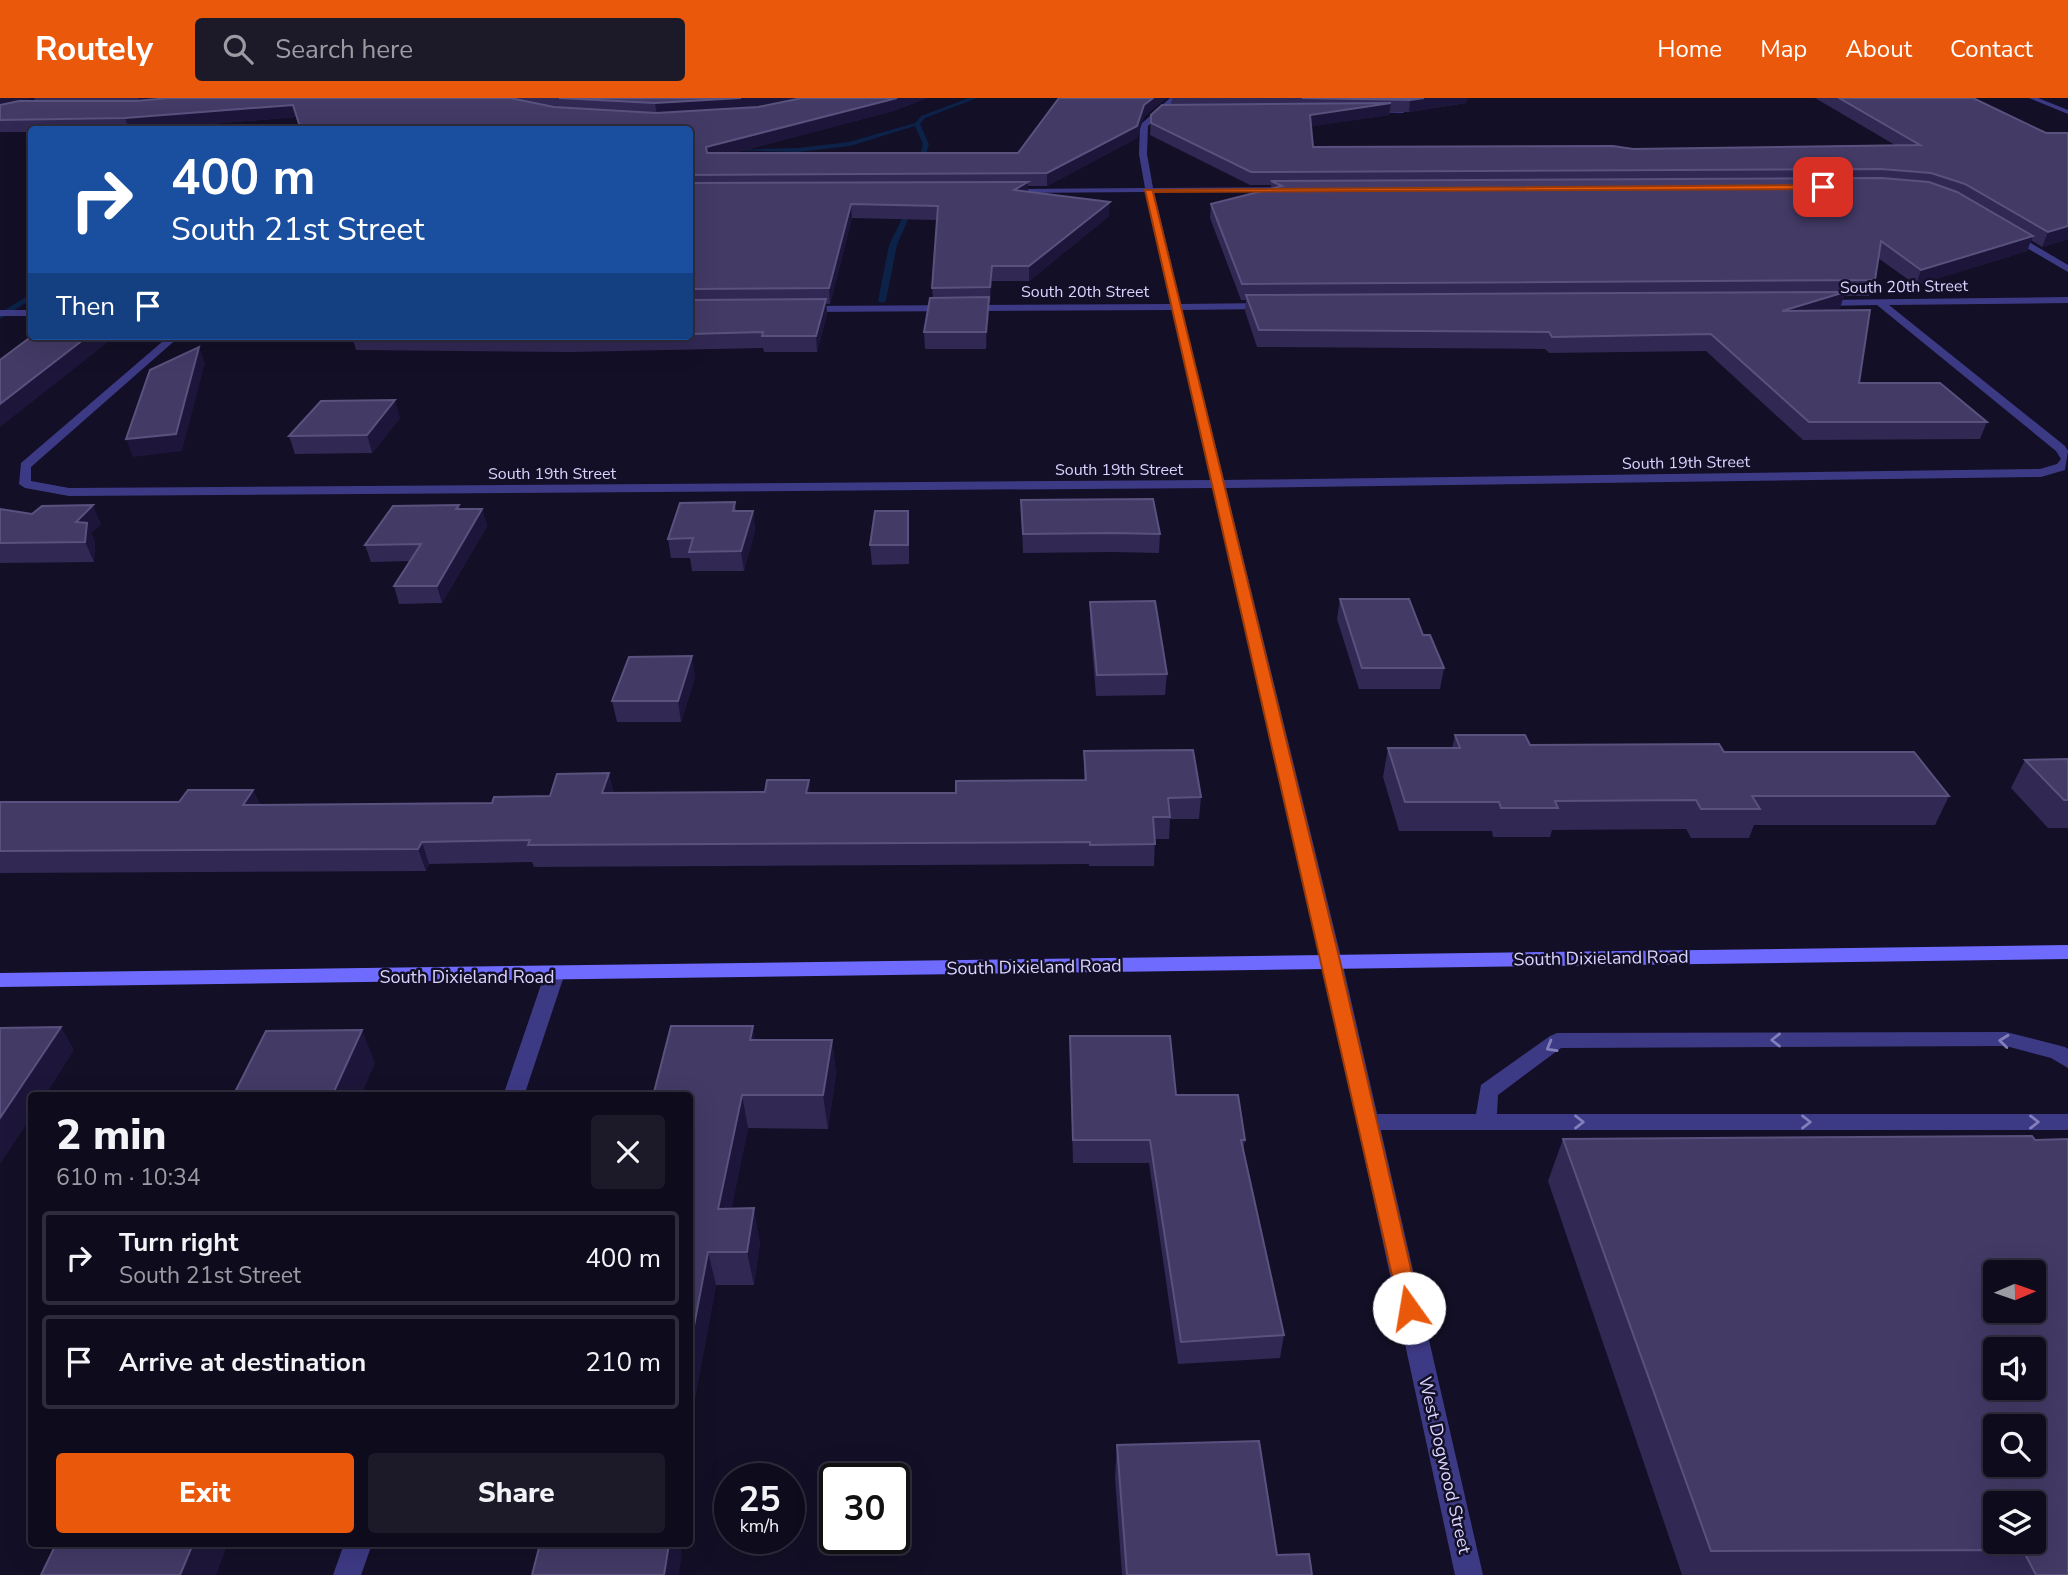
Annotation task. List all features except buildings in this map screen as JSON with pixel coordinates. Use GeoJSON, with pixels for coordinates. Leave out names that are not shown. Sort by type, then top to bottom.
{"type":"FeatureCollection","features":[{"type":"Feature","properties":{"kind":"main road","name":"South Dixieland Road"},"geometry":{"type":"LineString","coordinates":[[0,979],[554,976],[1332,961],[2068,952]]}},
{"type":"Feature","properties":{"kind":"street"},"geometry":{"type":"LineString","coordinates":[[2032,98],[2068,112]]}},
{"type":"Feature","properties":{"kind":"street","name":"West Dogwood Street"},"geometry":{"type":"LineString","coordinates":[[1166,108],[1144,125],[1143,154],[1149,190],[1332,961],[1469,1575]]}},
{"type":"Feature","properties":{"kind":"street"},"geometry":{"type":"LineString","coordinates":[[1361,112],[1402,112]]}},
{"type":"Feature","properties":{"kind":"street"},"geometry":{"type":"LineString","coordinates":[[996,191],[1300,189]]}},
{"type":"Feature","properties":{"kind":"street"},"geometry":{"type":"LineString","coordinates":[[2001,229],[2068,269]]}},
{"type":"Feature","properties":{"kind":"street","name":"South 20th Street"},"geometry":{"type":"LineString","coordinates":[[1811,303],[2068,300]]}},
{"type":"Feature","properties":{"kind":"street","name":"South 19th Street"},"geometry":{"type":"LineString","coordinates":[[170,340],[25,467],[25,484],[69,492],[1219,484],[2041,473],[2061,467],[2067,459],[2061,449],[1880,303]]}},
{"type":"Feature","properties":{"kind":"street","name":"South 20th Street"},"geometry":{"type":"LineString","coordinates":[[787,309],[1274,306]]}},
{"type":"Feature","properties":{"kind":"street"},"geometry":{"type":"LineString","coordinates":[[0,313],[28,313]]}},
{"type":"Feature","properties":{"kind":"street"},"geometry":{"type":"LineString","coordinates":[[514,1092],[554,976]]}},
{"type":"Feature","properties":{"kind":"street"},"geometry":{"type":"LineString","coordinates":[[1486,1122],[1488,1091],[1557,1041],[2006,1039],[2058,1052],[2068,1060]]}},
{"type":"Feature","properties":{"kind":"street"},"geometry":{"type":"LineString","coordinates":[[1367,1122],[2068,1122]]}},
{"type":"Feature","properties":{"kind":"street"},"geometry":{"type":"LineString","coordinates":[[347,1575],[357,1547]]}},
{"type":"Feature","properties":{"kind":"waterway"},"geometry":{"type":"LineString","coordinates":[[917,124],[923,117],[974,98]]}},
{"type":"Feature","properties":{"kind":"waterway"},"geometry":{"type":"LineString","coordinates":[[729,150],[798,150],[850,144],[917,124]]}},
{"type":"Feature","properties":{"kind":"waterway"},"geometry":{"type":"LineString","coordinates":[[917,124],[926,144],[918,171]]}},
{"type":"Feature","properties":{"kind":"waterway"},"geometry":{"type":"LineString","coordinates":[[882,301],[893,245],[907,215],[908,202]]}},
{"type":"Feature","properties":{"kind":"waterway"},"geometry":{"type":"LineString","coordinates":[[0,317],[28,298]]}},
{"type":"Feature","properties":{"kind":"route"},"geometry":{"type":"LineString","coordinates":[[1409,1308],[1332,961],[1149,190],[1823,187]]}}]}
